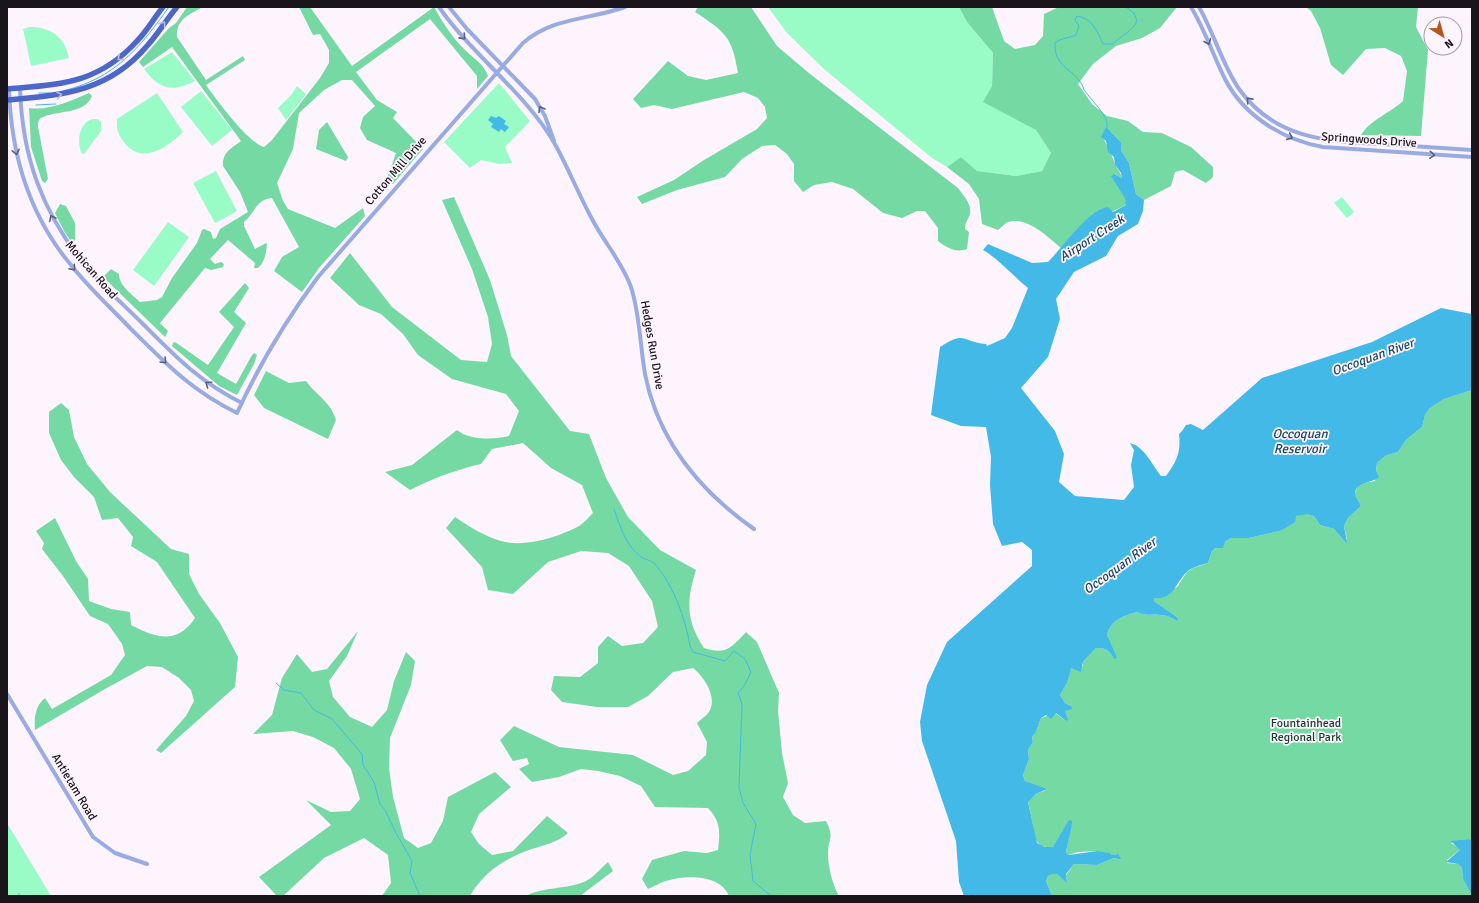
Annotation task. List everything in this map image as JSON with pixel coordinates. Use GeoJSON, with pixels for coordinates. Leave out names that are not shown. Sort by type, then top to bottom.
{"type":"FeatureCollection","features":[{"type":"Feature","properties":{"kind":"main road"},"geometry":{"type":"LineString","coordinates":[[8,89],[64,84],[106,68],[130,49],[163,7]]}},
{"type":"Feature","properties":{"kind":"main road"},"geometry":{"type":"LineString","coordinates":[[8,100],[72,92],[96,84],[114,75],[144,50],[177,7]]}},
{"type":"Feature","properties":{"kind":"street","name":"Hedges Run Drive"},"geometry":{"type":"LineString","coordinates":[[439,7],[472,47],[540,122],[555,145]]}},
{"type":"Feature","properties":{"kind":"street","name":"Hedges Run Drive"},"geometry":{"type":"LineString","coordinates":[[449,7],[478,41],[529,92],[540,107],[555,145],[592,219],[620,265],[630,286],[636,307],[649,390],[665,431],[699,482],[718,502],[754,529]]}},
{"type":"Feature","properties":{"kind":"street","name":"Cotton Mill Drive"},"geometry":{"type":"LineString","coordinates":[[237,413],[282,330],[318,278],[523,44],[544,29],[559,22],[625,7]]}},
{"type":"Feature","properties":{"kind":"street","name":"Springwoods Drive"},"geometry":{"type":"LineString","coordinates":[[1191,7],[1231,89],[1243,104],[1259,119],[1281,134],[1304,143],[1323,147],[1472,157]]}},
{"type":"Feature","properties":{"kind":"street","name":"Springwoods Drive"},"geometry":{"type":"LineString","coordinates":[[1199,7],[1232,77],[1240,90],[1263,114],[1282,126],[1306,136],[1334,142],[1472,150]]}},
{"type":"Feature","properties":{"kind":"street"},"geometry":{"type":"LineString","coordinates":[[472,47],[478,41]]}},
{"type":"Feature","properties":{"kind":"street","name":"Mohican Road"},"geometry":{"type":"LineString","coordinates":[[20,88],[24,136],[28,156],[41,194],[59,231],[86,267],[185,366],[218,391],[242,403]]}},
{"type":"Feature","properties":{"kind":"street","name":"Mohican Road"},"geometry":{"type":"LineString","coordinates":[[8,89],[8,100],[14,143],[23,178],[39,217],[60,251],[91,288],[181,377],[204,395],[237,413]]}},
{"type":"Feature","properties":{"kind":"street","name":"Antietam Road"},"geometry":{"type":"LineString","coordinates":[[7,694],[93,837],[115,853],[147,864]]}},
{"type":"Feature","properties":{"kind":"green space"},"geometry":{"type":"Polygon","coordinates":[[[187,7],[201,8],[187,16],[181,22],[178,26],[177,37],[206,80],[243,56],[245,60],[206,85],[241,129],[257,144],[264,147],[272,140],[320,78],[329,63],[329,50],[320,34],[313,35],[299,7],[310,7],[352,66],[434,7],[455,38],[466,51],[484,67],[488,76],[477,89],[477,76],[430,19],[356,72],[377,100],[397,112],[393,118],[423,149],[393,184],[389,182],[388,176],[396,153],[367,140],[360,128],[363,117],[375,106],[352,80],[342,80],[324,90],[299,113],[293,149],[277,183],[283,201],[288,209],[335,228],[363,208],[365,216],[319,268],[302,292],[274,271],[282,257],[299,247],[272,198],[262,201],[244,222],[244,226],[255,249],[266,243],[267,244],[265,257],[260,266],[258,268],[254,268],[255,263],[228,240],[210,259],[215,264],[221,262],[224,264],[223,267],[211,270],[205,268],[160,323],[168,331],[165,337],[103,277],[111,269],[119,274],[121,282],[124,286],[140,302],[157,300],[162,297],[172,278],[197,243],[202,230],[204,229],[211,232],[213,239],[216,238],[220,229],[248,212],[240,192],[223,166],[224,157],[226,154],[231,148],[241,141],[172,47],[143,67],[139,62],[169,28],[176,23],[187,7]]]}},
{"type":"Feature","properties":{"kind":"green space"},"geometry":{"type":"Polygon","coordinates":[[[698,7],[751,7],[777,46],[810,74],[958,188],[967,200],[970,207],[970,214],[965,227],[965,229],[969,232],[967,249],[955,250],[938,241],[938,228],[925,211],[917,211],[902,218],[883,213],[853,189],[832,182],[814,185],[803,192],[794,181],[794,164],[787,154],[775,145],[762,146],[742,159],[725,177],[677,190],[642,204],[637,197],[674,180],[704,160],[757,129],[767,118],[765,107],[758,98],[744,92],[672,109],[654,105],[641,108],[633,99],[668,61],[688,76],[706,80],[738,73],[733,51],[726,36],[714,25],[695,12],[698,7]]]}},
{"type":"Feature","properties":{"kind":"green space"},"geometry":{"type":"Polygon","coordinates":[[[768,7],[959,7],[967,22],[993,53],[992,86],[984,102],[1036,130],[1051,153],[1042,171],[1016,176],[977,171],[961,157],[947,167],[932,158],[825,70],[787,33],[768,7]]]}},
{"type":"Feature","properties":{"kind":"green space"},"geometry":{"type":"Polygon","coordinates":[[[959,7],[992,7],[1004,41],[1015,49],[1035,45],[1043,36],[1044,14],[1059,7],[1177,7],[1160,28],[1142,38],[1116,46],[1093,64],[1078,84],[1092,104],[1107,116],[1128,121],[1143,132],[1162,133],[1191,147],[1213,167],[1213,177],[1206,183],[1183,170],[1175,172],[1171,186],[1144,200],[1136,194],[1129,163],[1121,150],[1121,142],[1110,131],[1102,136],[1122,178],[1114,174],[1126,197],[1126,205],[1078,228],[1061,248],[1037,229],[1022,222],[1008,222],[998,230],[982,224],[979,199],[969,184],[947,167],[961,157],[977,171],[1016,176],[1042,171],[1051,153],[1036,130],[983,102],[992,86],[993,53],[967,22],[959,7]]]}},
{"type":"Feature","properties":{"kind":"green space"},"geometry":{"type":"Polygon","coordinates":[[[1306,7],[1418,7],[1416,27],[1423,40],[1423,56],[1428,56],[1421,136],[1361,135],[1370,125],[1403,101],[1407,71],[1401,56],[1385,48],[1366,49],[1343,75],[1331,65],[1320,28],[1311,11],[1306,7]]]}},
{"type":"Feature","properties":{"kind":"green space"},"geometry":{"type":"Polygon","coordinates":[[[38,27],[51,31],[64,44],[69,58],[31,66],[23,29],[38,27]]]}},
{"type":"Feature","properties":{"kind":"green space"},"geometry":{"type":"Polygon","coordinates":[[[172,52],[195,81],[179,87],[166,87],[155,81],[144,69],[172,52]]]}},
{"type":"Feature","properties":{"kind":"green space"},"geometry":{"type":"Polygon","coordinates":[[[499,83],[530,121],[505,147],[512,163],[499,164],[481,160],[470,168],[444,142],[499,83]]]}},
{"type":"Feature","properties":{"kind":"green space"},"geometry":{"type":"Polygon","coordinates":[[[297,86],[306,94],[286,120],[278,108],[292,94],[297,86]]]}},
{"type":"Feature","properties":{"kind":"green space"},"geometry":{"type":"Polygon","coordinates":[[[201,91],[232,130],[212,146],[181,107],[201,91]]]}},
{"type":"Feature","properties":{"kind":"green space"},"geometry":{"type":"Polygon","coordinates":[[[89,93],[92,96],[83,106],[41,118],[38,123],[48,179],[45,183],[42,181],[31,147],[29,108],[37,109],[52,107],[89,93]]]}},
{"type":"Feature","properties":{"kind":"green space"},"geometry":{"type":"Polygon","coordinates":[[[157,93],[183,132],[170,143],[154,152],[138,153],[131,149],[120,137],[117,128],[117,119],[157,93]]]}},
{"type":"Feature","properties":{"kind":"green space"},"geometry":{"type":"Polygon","coordinates":[[[93,119],[98,119],[101,122],[101,131],[84,154],[82,154],[79,144],[80,133],[85,124],[93,119]]]}},
{"type":"Feature","properties":{"kind":"green space"},"geometry":{"type":"Polygon","coordinates":[[[327,122],[348,157],[346,161],[316,149],[319,130],[327,122]]]}},
{"type":"Feature","properties":{"kind":"green space"},"geometry":{"type":"Polygon","coordinates":[[[216,171],[237,211],[215,223],[193,183],[216,171]]]}},
{"type":"Feature","properties":{"kind":"green space"},"geometry":{"type":"Polygon","coordinates":[[[454,197],[490,280],[507,335],[511,356],[570,431],[589,434],[606,478],[628,517],[660,550],[696,570],[689,601],[691,619],[698,638],[704,648],[718,651],[728,649],[746,632],[757,642],[779,693],[778,711],[782,753],[788,783],[783,797],[793,815],[805,823],[826,821],[831,835],[828,848],[829,865],[833,882],[839,896],[729,896],[718,884],[710,880],[692,877],[674,879],[648,889],[642,879],[652,860],[684,851],[707,853],[718,850],[719,828],[715,818],[708,808],[655,807],[641,786],[620,776],[598,771],[581,769],[559,777],[532,782],[519,769],[529,764],[527,758],[513,761],[500,740],[514,726],[559,747],[633,755],[673,775],[688,771],[706,755],[707,742],[697,723],[709,712],[712,704],[712,698],[705,681],[693,668],[673,672],[648,696],[628,707],[597,707],[562,702],[551,690],[554,676],[580,677],[598,663],[598,647],[608,636],[622,646],[643,643],[658,627],[652,601],[629,566],[608,553],[581,551],[548,562],[513,594],[488,590],[482,567],[446,528],[455,517],[489,537],[510,543],[520,543],[541,540],[562,534],[585,522],[593,513],[582,485],[551,468],[523,443],[492,449],[481,464],[445,475],[410,490],[385,472],[412,465],[457,430],[468,436],[482,438],[509,436],[519,411],[506,394],[452,379],[418,355],[403,334],[381,314],[359,305],[330,278],[350,253],[392,307],[461,360],[487,362],[492,344],[488,317],[472,269],[442,200],[454,197]]]}},
{"type":"Feature","properties":{"kind":"green space"},"geometry":{"type":"Polygon","coordinates":[[[1342,197],[1354,212],[1347,218],[1334,203],[1342,197]]]}},
{"type":"Feature","properties":{"kind":"green space"},"geometry":{"type":"Polygon","coordinates":[[[60,204],[66,206],[75,223],[75,240],[72,243],[55,213],[60,204]]]}},
{"type":"Feature","properties":{"kind":"green space"},"geometry":{"type":"Polygon","coordinates":[[[168,222],[189,237],[154,286],[133,270],[168,222]]]}},
{"type":"Feature","properties":{"kind":"green space"},"geometry":{"type":"Polygon","coordinates":[[[245,283],[249,288],[234,312],[246,323],[217,373],[236,384],[252,355],[254,353],[257,355],[254,364],[237,395],[219,386],[172,346],[175,342],[208,365],[234,327],[219,312],[245,283]]]}},
{"type":"Feature","properties":{"kind":"green space"},"geometry":{"type":"Polygon","coordinates":[[[266,371],[289,383],[306,381],[327,403],[336,420],[328,439],[264,408],[254,395],[266,371]]]}},
{"type":"Feature","properties":{"kind":"green space","name":"Fountainhead Regional Park"},"geometry":{"type":"Polygon","coordinates":[[[1472,390],[1472,839],[1451,843],[1460,848],[1460,850],[1447,860],[1447,863],[1458,864],[1462,868],[1463,879],[1472,896],[1052,896],[1046,881],[1048,876],[1052,873],[1057,874],[1067,882],[1066,875],[1074,864],[1097,865],[1114,858],[1122,860],[1116,854],[1112,856],[1097,851],[1078,852],[1069,855],[1066,852],[1072,821],[1053,847],[1043,846],[1036,840],[1028,801],[1036,794],[1046,790],[1025,781],[1023,775],[1029,759],[1028,750],[1033,742],[1032,737],[1036,732],[1041,718],[1055,713],[1066,721],[1065,711],[1071,706],[1065,703],[1060,695],[1067,683],[1068,673],[1071,668],[1075,669],[1083,666],[1083,662],[1096,648],[1107,650],[1114,659],[1107,635],[1111,626],[1122,617],[1137,612],[1166,616],[1179,622],[1177,617],[1154,601],[1155,598],[1177,587],[1187,572],[1193,568],[1208,563],[1212,551],[1231,538],[1249,538],[1280,531],[1296,516],[1308,514],[1314,516],[1320,525],[1334,529],[1346,543],[1347,539],[1344,526],[1348,518],[1361,506],[1355,496],[1357,488],[1362,484],[1375,481],[1377,463],[1385,456],[1398,452],[1406,440],[1422,427],[1425,415],[1430,408],[1444,399],[1472,390]]]}},
{"type":"Feature","properties":{"kind":"green space"},"geometry":{"type":"Polygon","coordinates":[[[61,403],[69,410],[74,437],[87,464],[110,492],[171,549],[189,554],[189,574],[199,594],[220,623],[238,657],[235,687],[161,753],[156,750],[186,716],[194,701],[191,690],[179,678],[162,667],[147,666],[35,730],[37,708],[45,698],[52,709],[111,675],[125,655],[122,644],[108,624],[90,616],[63,576],[42,549],[44,543],[36,531],[55,518],[76,561],[88,579],[89,601],[111,609],[130,612],[131,625],[140,630],[157,636],[173,636],[188,627],[195,618],[157,562],[131,546],[133,537],[118,518],[102,520],[94,497],[74,477],[61,460],[49,433],[49,412],[61,403]]]}},
{"type":"Feature","properties":{"kind":"green space"},"geometry":{"type":"Polygon","coordinates":[[[358,631],[347,656],[329,681],[333,697],[350,717],[372,727],[387,710],[394,681],[406,652],[415,661],[411,685],[390,738],[389,768],[393,797],[404,838],[418,848],[431,843],[443,821],[448,797],[495,772],[511,787],[479,814],[471,832],[479,844],[492,855],[513,851],[547,816],[568,833],[555,841],[529,850],[503,862],[481,880],[470,896],[382,896],[391,883],[388,855],[364,838],[324,858],[283,896],[277,896],[259,877],[331,825],[306,800],[331,812],[350,811],[360,799],[351,769],[334,748],[313,737],[293,731],[253,734],[272,715],[282,678],[297,654],[312,672],[327,669],[358,631]]]}},
{"type":"Feature","properties":{"kind":"green space"},"geometry":{"type":"Polygon","coordinates":[[[7,823],[51,896],[7,896],[7,823]]]}},
{"type":"Feature","properties":{"kind":"green space"},"geometry":{"type":"Polygon","coordinates":[[[608,862],[613,871],[580,896],[526,896],[540,891],[579,884],[595,875],[608,862]]]}},
{"type":"Feature","properties":{"kind":"water"},"geometry":{"type":"Polygon","coordinates":[[[491,116],[496,118],[499,116],[506,121],[504,124],[509,127],[505,132],[501,129],[499,132],[491,127],[493,124],[488,120],[491,116]]]}},
{"type":"Feature","properties":{"kind":"water","name":"Occoquan Reservoir"},"geometry":{"type":"Polygon","coordinates":[[[1106,127],[1121,142],[1121,150],[1129,163],[1136,194],[1144,200],[1143,211],[1138,224],[1118,236],[1106,256],[1074,272],[1056,299],[1060,319],[1048,357],[1021,388],[1055,431],[1064,454],[1059,482],[1075,496],[1124,500],[1134,487],[1131,465],[1134,450],[1130,443],[1140,448],[1144,452],[1161,476],[1166,476],[1173,466],[1179,451],[1179,434],[1186,425],[1191,424],[1203,430],[1262,378],[1372,342],[1441,308],[1472,314],[1472,390],[1444,399],[1430,408],[1425,415],[1422,427],[1406,440],[1398,452],[1385,456],[1377,463],[1376,471],[1379,477],[1361,485],[1355,491],[1355,495],[1361,506],[1348,518],[1344,526],[1346,543],[1334,529],[1320,525],[1314,516],[1307,514],[1296,516],[1295,522],[1280,531],[1249,538],[1231,538],[1225,542],[1223,548],[1216,548],[1212,551],[1208,563],[1188,571],[1171,593],[1161,598],[1155,598],[1154,601],[1177,617],[1179,622],[1166,616],[1137,612],[1118,619],[1111,626],[1107,635],[1117,658],[1114,659],[1105,649],[1096,648],[1083,662],[1081,672],[1071,668],[1067,683],[1060,695],[1065,703],[1071,706],[1072,709],[1065,711],[1068,720],[1066,721],[1056,713],[1051,719],[1046,715],[1041,718],[1036,732],[1032,737],[1033,742],[1028,750],[1029,759],[1023,775],[1025,781],[1047,789],[1036,794],[1028,802],[1037,843],[1045,847],[1053,847],[1069,820],[1072,821],[1072,824],[1066,852],[1069,855],[1097,851],[1112,855],[1118,854],[1122,860],[1114,858],[1097,865],[1074,864],[1066,874],[1067,883],[1057,874],[1048,876],[1046,881],[1052,896],[964,896],[959,882],[956,841],[922,741],[920,722],[927,685],[947,642],[1032,566],[1032,550],[1022,542],[1002,546],[993,524],[990,485],[991,457],[986,427],[961,426],[931,415],[940,347],[959,338],[986,344],[987,346],[1005,338],[1012,328],[1028,288],[995,258],[983,250],[988,244],[1032,263],[1048,262],[1076,230],[1093,214],[1108,207],[1113,212],[1126,205],[1125,198],[1111,176],[1114,174],[1122,178],[1121,173],[1115,165],[1114,157],[1108,152],[1106,141],[1101,137],[1106,127]]]}},
{"type":"Feature","properties":{"kind":"water"},"geometry":{"type":"Polygon","coordinates":[[[1472,839],[1472,896],[1463,879],[1462,868],[1458,864],[1446,862],[1460,850],[1451,841],[1472,839]]]}},
{"type":"Feature","properties":{"kind":"waterway"},"geometry":{"type":"LineString","coordinates":[[63,91],[97,78],[124,60],[136,49],[169,7]]}},
{"type":"Feature","properties":{"kind":"waterway","name":"Airport Creek"},"geometry":{"type":"LineString","coordinates":[[1107,127],[1105,118],[1084,90],[1082,84],[1060,62],[1055,51],[1055,43],[1062,39],[1076,35],[1079,26],[1075,20],[1077,16],[1087,19],[1090,22],[1103,44],[1113,44],[1133,28],[1137,21],[1134,13],[1126,7]]}},
{"type":"Feature","properties":{"kind":"waterway"},"geometry":{"type":"LineString","coordinates":[[39,93],[50,93]]}},
{"type":"Feature","properties":{"kind":"waterway"},"geometry":{"type":"LineString","coordinates":[[36,105],[56,104]]}},
{"type":"Feature","properties":{"kind":"waterway"},"geometry":{"type":"LineString","coordinates":[[614,509],[624,535],[631,547],[641,557],[654,563],[668,582],[682,614],[690,646],[693,652],[725,661],[734,651],[745,659],[751,672],[744,686],[738,693],[742,704],[739,787],[743,803],[756,824],[750,855],[753,881],[771,896]]}},
{"type":"Feature","properties":{"kind":"waterway"},"geometry":{"type":"LineString","coordinates":[[276,683],[284,690],[301,693],[314,710],[332,719],[362,754],[363,765],[374,782],[380,804],[385,810],[412,861],[410,873],[420,896]]}},
{"type":"Feature","properties":{"kind":"water label","name":"Occoquan River"},"geometry":{"type":"Point","coordinates":[1373,357]}},
{"type":"Feature","properties":{"kind":"water label","name":"Occoquan River"},"geometry":{"type":"Point","coordinates":[1120,566]}}]}
